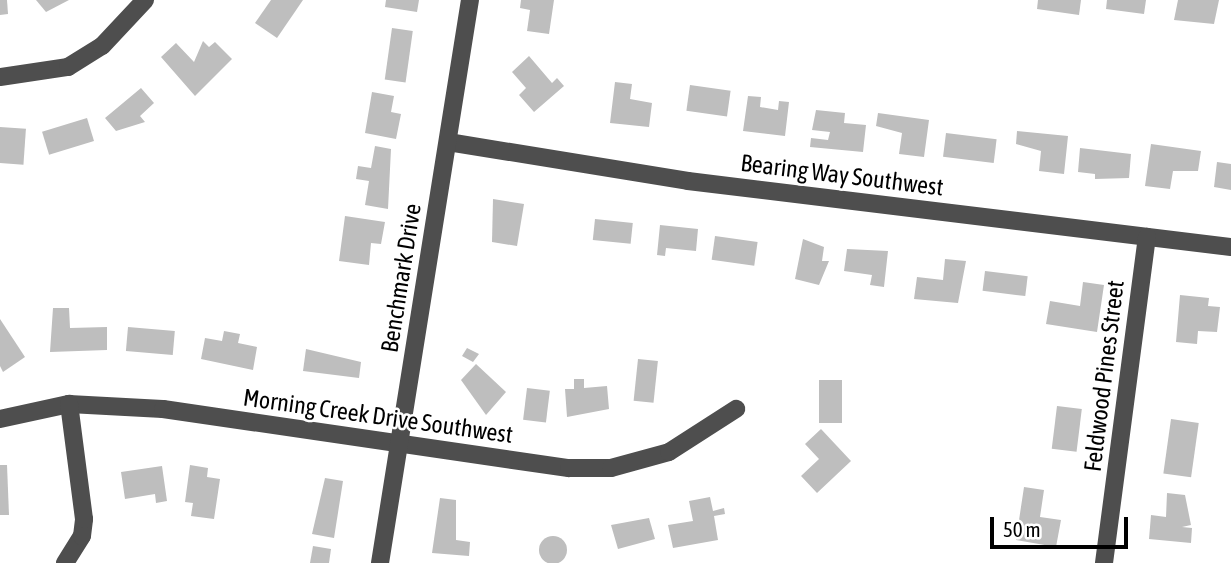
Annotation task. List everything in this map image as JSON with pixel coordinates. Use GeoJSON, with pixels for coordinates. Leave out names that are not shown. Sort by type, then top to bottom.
{"type":"FeatureCollection","features":[{"type":"Feature","properties":{"kind":"street"},"geometry":{"type":"LineString","coordinates":[[0,77],[68,67],[102,46],[145,0]]}},
{"type":"Feature","properties":{"kind":"street","name":"Benchmark Drive"},"geometry":{"type":"LineString","coordinates":[[380,563],[470,0]]}},
{"type":"Feature","properties":{"kind":"street","name":"Bearing Way Southwest"},"geometry":{"type":"LineString","coordinates":[[448,142],[688,181],[1231,247]]}},
{"type":"Feature","properties":{"kind":"street","name":"Feldwood Pines Street"},"geometry":{"type":"LineString","coordinates":[[1104,563],[1147,237]]}},
{"type":"Feature","properties":{"kind":"street"},"geometry":{"type":"LineString","coordinates":[[65,563],[82,536],[84,519],[69,404]]}},
{"type":"Feature","properties":{"kind":"street","name":"Morning Creek Drive Southwest"},"geometry":{"type":"LineString","coordinates":[[0,419],[69,404],[163,409],[399,443],[611,468],[669,452],[736,409]]}},
{"type":"Feature","properties":{"kind":"building"},"geometry":{"type":"Polygon","coordinates":[[[0,0],[7,0],[8,14],[0,15],[0,0]]]}},
{"type":"Feature","properties":{"kind":"building"},"geometry":{"type":"Polygon","coordinates":[[[36,0],[69,0],[46,12],[36,0]]]}},
{"type":"Feature","properties":{"kind":"building"},"geometry":{"type":"Polygon","coordinates":[[[271,0],[303,0],[277,38],[255,23],[271,0]]]}},
{"type":"Feature","properties":{"kind":"building"},"geometry":{"type":"Polygon","coordinates":[[[386,0],[419,0],[417,12],[385,7],[386,0]]]}},
{"type":"Feature","properties":{"kind":"building"},"geometry":{"type":"Polygon","coordinates":[[[521,0],[554,0],[549,34],[527,31],[530,10],[520,8],[521,0]]]}},
{"type":"Feature","properties":{"kind":"building"},"geometry":{"type":"Polygon","coordinates":[[[1038,0],[1081,0],[1079,15],[1037,9],[1038,0]]]}},
{"type":"Feature","properties":{"kind":"building"},"geometry":{"type":"Polygon","coordinates":[[[1107,0],[1146,0],[1144,14],[1106,9],[1107,0]]]}},
{"type":"Feature","properties":{"kind":"building"},"geometry":{"type":"Polygon","coordinates":[[[1178,0],[1219,0],[1214,24],[1174,20],[1178,0]]]}},
{"type":"Feature","properties":{"kind":"building"},"geometry":{"type":"Polygon","coordinates":[[[392,28],[413,31],[406,82],[385,79],[392,28]]]}},
{"type":"Feature","properties":{"kind":"building"},"geometry":{"type":"Polygon","coordinates":[[[203,41],[209,47],[215,42],[232,59],[195,96],[161,57],[176,43],[194,62],[203,41]]]}},
{"type":"Feature","properties":{"kind":"building"},"geometry":{"type":"Polygon","coordinates":[[[529,56],[552,83],[557,78],[564,86],[534,112],[519,95],[526,88],[512,72],[529,56]]]}},
{"type":"Feature","properties":{"kind":"building"},"geometry":{"type":"Polygon","coordinates":[[[615,82],[632,84],[630,99],[652,103],[649,127],[610,123],[615,82]]]}},
{"type":"Feature","properties":{"kind":"building"},"geometry":{"type":"Polygon","coordinates":[[[690,85],[731,91],[727,116],[686,111],[690,85]]]}},
{"type":"Feature","properties":{"kind":"building"},"geometry":{"type":"Polygon","coordinates":[[[141,88],[154,103],[140,116],[145,122],[116,131],[105,118],[141,88]]]}},
{"type":"Feature","properties":{"kind":"building"},"geometry":{"type":"Polygon","coordinates":[[[372,92],[394,96],[391,112],[401,114],[396,139],[365,133],[372,92]]]}},
{"type":"Feature","properties":{"kind":"building"},"geometry":{"type":"Polygon","coordinates":[[[748,96],[761,97],[760,107],[778,110],[779,101],[789,102],[785,136],[743,131],[748,96]]]}},
{"type":"Feature","properties":{"kind":"building"},"geometry":{"type":"Polygon","coordinates":[[[816,110],[845,113],[844,123],[866,125],[863,152],[810,147],[811,138],[828,140],[830,132],[812,130],[816,110]]]}},
{"type":"Feature","properties":{"kind":"building"},"geometry":{"type":"Polygon","coordinates":[[[878,113],[929,120],[924,157],[899,154],[902,133],[876,126],[878,113]]]}},
{"type":"Feature","properties":{"kind":"building"},"geometry":{"type":"Polygon","coordinates":[[[87,118],[94,141],[49,155],[42,132],[87,118]]]}},
{"type":"Feature","properties":{"kind":"building"},"geometry":{"type":"Polygon","coordinates":[[[0,127],[26,129],[23,165],[0,163],[0,127]]]}},
{"type":"Feature","properties":{"kind":"building"},"geometry":{"type":"Polygon","coordinates":[[[1017,131],[1068,136],[1064,174],[1039,171],[1041,151],[1016,144],[1017,131]]]}},
{"type":"Feature","properties":{"kind":"building"},"geometry":{"type":"Polygon","coordinates":[[[946,133],[997,139],[994,163],[943,157],[946,133]]]}},
{"type":"Feature","properties":{"kind":"building"},"geometry":{"type":"Polygon","coordinates":[[[1151,144],[1201,151],[1198,171],[1173,171],[1170,189],[1145,186],[1151,144]]]}},
{"type":"Feature","properties":{"kind":"building"},"geometry":{"type":"Polygon","coordinates":[[[375,146],[391,149],[388,209],[365,205],[369,181],[356,179],[358,166],[371,168],[375,146]]]}},
{"type":"Feature","properties":{"kind":"building"},"geometry":{"type":"Polygon","coordinates":[[[1080,148],[1131,154],[1129,178],[1095,179],[1095,174],[1078,172],[1080,148]]]}},
{"type":"Feature","properties":{"kind":"building"},"geometry":{"type":"Polygon","coordinates":[[[1217,162],[1231,164],[1231,190],[1214,187],[1217,162]]]}},
{"type":"Feature","properties":{"kind":"building"},"geometry":{"type":"Polygon","coordinates":[[[493,199],[524,204],[517,246],[492,242],[493,199]]]}},
{"type":"Feature","properties":{"kind":"building"},"geometry":{"type":"Polygon","coordinates":[[[345,216],[385,222],[381,244],[371,243],[369,265],[339,261],[345,216]]]}},
{"type":"Feature","properties":{"kind":"building"},"geometry":{"type":"Polygon","coordinates":[[[595,219],[633,223],[631,244],[593,240],[595,219]]]}},
{"type":"Feature","properties":{"kind":"building"},"geometry":{"type":"Polygon","coordinates":[[[660,225],[698,229],[696,251],[666,248],[665,256],[657,255],[660,225]]]}},
{"type":"Feature","properties":{"kind":"building"},"geometry":{"type":"Polygon","coordinates":[[[715,236],[758,242],[754,266],[712,260],[715,236]]]}},
{"type":"Feature","properties":{"kind":"building"},"geometry":{"type":"Polygon","coordinates":[[[803,239],[824,247],[822,261],[829,261],[819,285],[795,279],[803,239]]]}},
{"type":"Feature","properties":{"kind":"building"},"geometry":{"type":"Polygon","coordinates":[[[847,249],[888,251],[884,287],[870,285],[872,275],[844,271],[847,249]]]}},
{"type":"Feature","properties":{"kind":"building"},"geometry":{"type":"Polygon","coordinates":[[[945,259],[966,261],[958,303],[914,299],[917,277],[943,280],[945,259]]]}},
{"type":"Feature","properties":{"kind":"building"},"geometry":{"type":"Polygon","coordinates":[[[985,271],[1028,276],[1025,296],[983,291],[985,271]]]}},
{"type":"Feature","properties":{"kind":"building"},"geometry":{"type":"Polygon","coordinates":[[[1083,282],[1104,285],[1097,332],[1046,324],[1050,301],[1080,306],[1083,282]]]}},
{"type":"Feature","properties":{"kind":"building"},"geometry":{"type":"Polygon","coordinates":[[[1180,295],[1209,298],[1208,306],[1220,307],[1217,332],[1198,331],[1197,344],[1176,342],[1180,295]]]}},
{"type":"Feature","properties":{"kind":"building"},"geometry":{"type":"Polygon","coordinates":[[[53,308],[69,308],[70,328],[107,327],[107,350],[50,352],[53,308]]]}},
{"type":"Feature","properties":{"kind":"building"},"geometry":{"type":"Polygon","coordinates":[[[0,319],[25,357],[3,372],[0,366],[0,319]]]}},
{"type":"Feature","properties":{"kind":"building"},"geometry":{"type":"Polygon","coordinates":[[[128,327],[175,331],[173,355],[126,351],[128,327]]]}},
{"type":"Feature","properties":{"kind":"building"},"geometry":{"type":"Polygon","coordinates":[[[224,331],[240,334],[238,343],[257,347],[253,370],[201,359],[205,338],[222,341],[224,331]]]}},
{"type":"Feature","properties":{"kind":"building"},"geometry":{"type":"Polygon","coordinates":[[[467,348],[479,354],[473,362],[462,356],[467,348]]]}},
{"type":"Feature","properties":{"kind":"building"},"geometry":{"type":"Polygon","coordinates":[[[306,349],[361,362],[359,378],[303,371],[306,349]]]}},
{"type":"Feature","properties":{"kind":"building"},"geometry":{"type":"Polygon","coordinates":[[[638,359],[658,361],[654,403],[634,401],[638,359]]]}},
{"type":"Feature","properties":{"kind":"building"},"geometry":{"type":"Polygon","coordinates":[[[476,364],[506,392],[486,415],[461,380],[476,364]]]}},
{"type":"Feature","properties":{"kind":"building"},"geometry":{"type":"Polygon","coordinates":[[[574,379],[584,379],[584,388],[607,386],[609,409],[567,417],[565,389],[574,389],[574,379]]]}},
{"type":"Feature","properties":{"kind":"building"},"geometry":{"type":"Polygon","coordinates":[[[819,380],[842,380],[842,423],[819,423],[819,380]]]}},
{"type":"Feature","properties":{"kind":"building"},"geometry":{"type":"Polygon","coordinates":[[[527,388],[550,391],[546,423],[523,420],[527,388]]]}},
{"type":"Feature","properties":{"kind":"building"},"geometry":{"type":"Polygon","coordinates":[[[1057,406],[1082,409],[1077,452],[1052,449],[1057,406]]]}},
{"type":"Feature","properties":{"kind":"building"},"geometry":{"type":"Polygon","coordinates":[[[1171,419],[1199,423],[1191,477],[1163,473],[1171,419]]]}},
{"type":"Feature","properties":{"kind":"building"},"geometry":{"type":"Polygon","coordinates":[[[821,429],[851,461],[817,493],[801,476],[819,459],[805,444],[821,429]]]}},
{"type":"Feature","properties":{"kind":"building"},"geometry":{"type":"Polygon","coordinates":[[[0,465],[7,465],[9,515],[0,515],[0,465]]]}},
{"type":"Feature","properties":{"kind":"building"},"geometry":{"type":"Polygon","coordinates":[[[190,465],[208,468],[207,477],[220,479],[214,519],[191,516],[193,503],[185,502],[190,465]]]}},
{"type":"Feature","properties":{"kind":"building"},"geometry":{"type":"Polygon","coordinates":[[[162,466],[167,501],[156,503],[155,494],[125,499],[121,472],[162,466]]]}},
{"type":"Feature","properties":{"kind":"building"},"geometry":{"type":"Polygon","coordinates":[[[325,478],[343,481],[334,538],[312,534],[325,478]]]}},
{"type":"Feature","properties":{"kind":"building"},"geometry":{"type":"Polygon","coordinates":[[[1024,487],[1044,490],[1040,517],[1061,520],[1056,547],[1016,540],[1024,487]]]}},
{"type":"Feature","properties":{"kind":"building"},"geometry":{"type":"Polygon","coordinates":[[[1167,493],[1185,495],[1191,525],[1182,527],[1192,528],[1191,543],[1149,539],[1151,515],[1166,517],[1167,493]]]}},
{"type":"Feature","properties":{"kind":"building"},"geometry":{"type":"Polygon","coordinates":[[[710,497],[713,511],[724,508],[725,514],[714,516],[718,540],[673,548],[668,525],[693,521],[689,501],[710,497]]]}},
{"type":"Feature","properties":{"kind":"building"},"geometry":{"type":"Polygon","coordinates":[[[440,498],[456,500],[456,540],[470,542],[469,556],[432,553],[440,498]]]}},
{"type":"Feature","properties":{"kind":"building"},"geometry":{"type":"Polygon","coordinates":[[[649,518],[655,539],[618,549],[611,525],[649,518]]]}},
{"type":"Feature","properties":{"kind":"building"},"geometry":{"type":"Polygon","coordinates":[[[553,536],[563,540],[567,550],[563,560],[553,564],[543,560],[539,550],[543,540],[553,536]]]}},
{"type":"Feature","properties":{"kind":"building"},"geometry":{"type":"Polygon","coordinates":[[[313,546],[331,549],[329,563],[310,563],[313,546]]]}}]}
